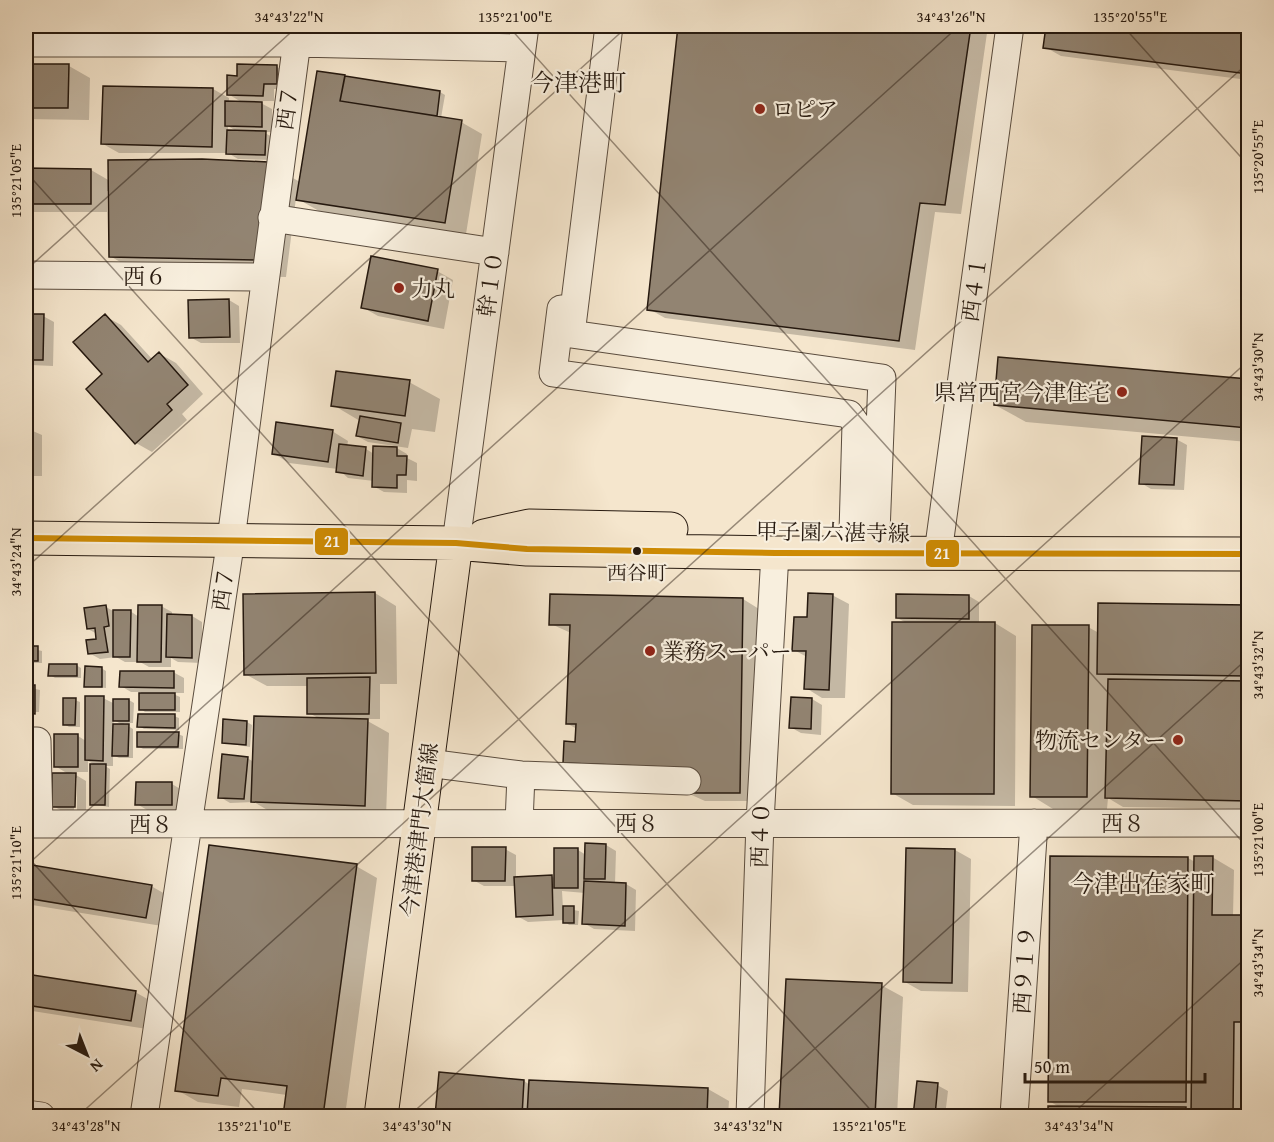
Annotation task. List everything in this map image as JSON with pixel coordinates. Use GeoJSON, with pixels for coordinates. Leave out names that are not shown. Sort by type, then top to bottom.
{"type":"FeatureCollection","features":[{"type":"Feature","properties":{"kind":"main road","name":"甲子園六湛寺線"},"geometry":{"type":"LineString","coordinates":[[456,543],[529,526],[865,533],[939,544],[1248,554]]}},
{"type":"Feature","properties":{"kind":"main road","name":"甲子園六湛寺線"},"geometry":{"type":"LineString","coordinates":[[26,538],[456,543],[527,549],[775,553],[939,544],[1248,535]]}},
{"type":"Feature","properties":{"kind":"main road","name":"今津港津門大箇線"},"geometry":{"type":"LineString","coordinates":[[381,1116],[456,543]]}},
{"type":"Feature","properties":{"kind":"street"},"geometry":{"type":"LineString","coordinates":[[598,26],[553,373],[849,414],[856,424],[865,533]]}},
{"type":"Feature","properties":{"kind":"street"},"geometry":{"type":"LineString","coordinates":[[609,26],[572,334],[882,378],[865,533]]}},
{"type":"Feature","properties":{"kind":"street","name":"西４１"},"geometry":{"type":"LineString","coordinates":[[939,544],[1010,26]]}},
{"type":"Feature","properties":{"kind":"street"},"geometry":{"type":"LineString","coordinates":[[26,43],[195,34],[523,37]]}},
{"type":"Feature","properties":{"kind":"street","name":"西７"},"geometry":{"type":"LineString","coordinates":[[144,1116],[231,539],[298,34]]}},
{"type":"Feature","properties":{"kind":"street","name":"幹１０"},"geometry":{"type":"LineString","coordinates":[[456,543],[523,37]]}},
{"type":"Feature","properties":{"kind":"street"},"geometry":{"type":"LineString","coordinates":[[272,218],[495,252]]}},
{"type":"Feature","properties":{"kind":"street","name":"西６"},"geometry":{"type":"LineString","coordinates":[[26,276],[264,277]]}},
{"type":"Feature","properties":{"kind":"street","name":"西４０"},"geometry":{"type":"LineString","coordinates":[[750,1116],[760,822],[775,553]]}},
{"type":"Feature","properties":{"kind":"street"},"geometry":{"type":"LineString","coordinates":[[26,741],[37,741],[32,824]]}},
{"type":"Feature","properties":{"kind":"street"},"geometry":{"type":"LineString","coordinates":[[428,763],[521,775],[687,781]]}},
{"type":"Feature","properties":{"kind":"street"},"geometry":{"type":"LineString","coordinates":[[519,823],[521,775]]}},
{"type":"Feature","properties":{"kind":"street","name":"西９１９"},"geometry":{"type":"LineString","coordinates":[[1014,1116],[1034,823]]}},
{"type":"Feature","properties":{"kind":"street","name":"西８"},"geometry":{"type":"LineString","coordinates":[[32,824],[1248,823]]}},
{"type":"Feature","properties":{"kind":"street"},"geometry":{"type":"LineString","coordinates":[[26,1114],[41,1116]]}},
{"type":"Feature","properties":{"kind":"building"},"geometry":{"type":"Polygon","coordinates":[[[678,26],[971,26],[945,205],[920,203],[899,341],[647,310],[678,26]]]}},
{"type":"Feature","properties":{"kind":"building"},"geometry":{"type":"Polygon","coordinates":[[[1046,26],[1248,26],[1248,74],[1043,48],[1046,26]]]}},
{"type":"Feature","properties":{"kind":"building"},"geometry":{"type":"Polygon","coordinates":[[[26,64],[69,64],[68,108],[26,108],[26,64]]]}},
{"type":"Feature","properties":{"kind":"building"},"geometry":{"type":"Polygon","coordinates":[[[237,64],[277,65],[277,84],[264,84],[263,96],[227,95],[227,75],[237,76],[237,64]]]}},
{"type":"Feature","properties":{"kind":"building"},"geometry":{"type":"Polygon","coordinates":[[[317,71],[345,75],[340,101],[462,120],[445,223],[296,200],[317,71]]]}},
{"type":"Feature","properties":{"kind":"building"},"geometry":{"type":"Polygon","coordinates":[[[345,76],[440,91],[437,116],[340,101],[345,76]]]}},
{"type":"Feature","properties":{"kind":"building"},"geometry":{"type":"Polygon","coordinates":[[[103,86],[213,88],[212,147],[101,144],[103,86]]]}},
{"type":"Feature","properties":{"kind":"building"},"geometry":{"type":"Polygon","coordinates":[[[225,101],[262,102],[262,127],[225,126],[225,101]]]}},
{"type":"Feature","properties":{"kind":"building"},"geometry":{"type":"Polygon","coordinates":[[[227,130],[266,131],[265,155],[226,154],[227,130]]]}},
{"type":"Feature","properties":{"kind":"building"},"geometry":{"type":"Polygon","coordinates":[[[202,159],[268,162],[255,260],[109,257],[108,160],[202,159]]]}},
{"type":"Feature","properties":{"kind":"building"},"geometry":{"type":"Polygon","coordinates":[[[26,168],[91,169],[91,204],[26,204],[26,168]]]}},
{"type":"Feature","properties":{"kind":"building","name":"力丸"},"geometry":{"type":"Polygon","coordinates":[[[371,256],[438,269],[428,321],[361,308],[371,256]]]}},
{"type":"Feature","properties":{"kind":"building"},"geometry":{"type":"Polygon","coordinates":[[[229,299],[230,337],[189,338],[188,300],[229,299]]]}},
{"type":"Feature","properties":{"kind":"building"},"geometry":{"type":"Polygon","coordinates":[[[26,314],[44,314],[43,360],[26,360],[26,314]]]}},
{"type":"Feature","properties":{"kind":"building"},"geometry":{"type":"Polygon","coordinates":[[[105,314],[148,362],[159,352],[188,385],[167,404],[172,410],[135,444],[86,389],[102,374],[73,342],[105,314]]]}},
{"type":"Feature","properties":{"kind":"building","name":"県営西宮今津住宅"},"geometry":{"type":"Polygon","coordinates":[[[998,357],[1248,379],[1248,428],[994,405],[998,357]]]}},
{"type":"Feature","properties":{"kind":"building"},"geometry":{"type":"Polygon","coordinates":[[[336,371],[410,380],[405,416],[331,406],[336,371]]]}},
{"type":"Feature","properties":{"kind":"building"},"geometry":{"type":"Polygon","coordinates":[[[360,416],[401,423],[398,443],[356,436],[360,416]]]}},
{"type":"Feature","properties":{"kind":"building"},"geometry":{"type":"Polygon","coordinates":[[[276,422],[333,430],[328,462],[272,454],[276,422]]]}},
{"type":"Feature","properties":{"kind":"building"},"geometry":{"type":"Polygon","coordinates":[[[26,427],[32,427],[32,471],[26,470],[26,427]]]}},
{"type":"Feature","properties":{"kind":"building"},"geometry":{"type":"Polygon","coordinates":[[[1142,436],[1177,438],[1174,485],[1139,484],[1142,436]]]}},
{"type":"Feature","properties":{"kind":"building"},"geometry":{"type":"Polygon","coordinates":[[[339,444],[366,447],[363,476],[336,472],[339,444]]]}},
{"type":"Feature","properties":{"kind":"building"},"geometry":{"type":"Polygon","coordinates":[[[373,446],[397,447],[397,456],[407,456],[406,475],[397,475],[397,488],[372,487],[373,446]]]}},
{"type":"Feature","properties":{"kind":"building"},"geometry":{"type":"Polygon","coordinates":[[[375,592],[376,673],[244,675],[243,594],[375,592]]]}},
{"type":"Feature","properties":{"kind":"building"},"geometry":{"type":"Polygon","coordinates":[[[808,593],[833,594],[829,690],[804,689],[806,651],[792,651],[794,617],[807,617],[808,593]]]}},
{"type":"Feature","properties":{"kind":"building"},"geometry":{"type":"Polygon","coordinates":[[[550,594],[743,598],[740,793],[687,793],[688,768],[563,763],[564,741],[575,742],[576,724],[566,724],[570,625],[549,625],[550,594]]]}},
{"type":"Feature","properties":{"kind":"building"},"geometry":{"type":"Polygon","coordinates":[[[896,594],[969,595],[969,619],[896,618],[896,594]]]}},
{"type":"Feature","properties":{"kind":"building"},"geometry":{"type":"Polygon","coordinates":[[[1098,603],[1248,605],[1248,676],[1097,674],[1098,603]]]}},
{"type":"Feature","properties":{"kind":"building"},"geometry":{"type":"Polygon","coordinates":[[[106,605],[109,626],[104,627],[108,652],[88,654],[86,640],[96,639],[95,628],[87,629],[84,608],[106,605]]]}},
{"type":"Feature","properties":{"kind":"building"},"geometry":{"type":"Polygon","coordinates":[[[138,605],[162,605],[161,662],[137,662],[138,605]]]}},
{"type":"Feature","properties":{"kind":"building"},"geometry":{"type":"Polygon","coordinates":[[[113,610],[131,610],[130,657],[113,657],[113,610]]]}},
{"type":"Feature","properties":{"kind":"building"},"geometry":{"type":"Polygon","coordinates":[[[167,614],[192,615],[192,658],[166,657],[167,614]]]}},
{"type":"Feature","properties":{"kind":"building"},"geometry":{"type":"Polygon","coordinates":[[[892,622],[995,622],[994,794],[891,794],[892,622]]]}},
{"type":"Feature","properties":{"kind":"building"},"geometry":{"type":"Polygon","coordinates":[[[1032,625],[1089,625],[1087,797],[1030,797],[1032,625]]]}},
{"type":"Feature","properties":{"kind":"building"},"geometry":{"type":"Polygon","coordinates":[[[26,646],[38,646],[38,661],[26,661],[26,646]]]}},
{"type":"Feature","properties":{"kind":"building"},"geometry":{"type":"Polygon","coordinates":[[[49,664],[77,664],[77,676],[48,676],[49,664]]]}},
{"type":"Feature","properties":{"kind":"building"},"geometry":{"type":"Polygon","coordinates":[[[85,666],[102,667],[102,687],[84,687],[85,666]]]}},
{"type":"Feature","properties":{"kind":"building"},"geometry":{"type":"Polygon","coordinates":[[[120,671],[174,671],[174,688],[119,687],[120,671]]]}},
{"type":"Feature","properties":{"kind":"building"},"geometry":{"type":"Polygon","coordinates":[[[370,677],[369,714],[307,714],[307,678],[370,677]]]}},
{"type":"Feature","properties":{"kind":"building","name":"物流センター"},"geometry":{"type":"Polygon","coordinates":[[[1108,679],[1248,681],[1248,801],[1105,798],[1108,679]]]}},
{"type":"Feature","properties":{"kind":"building"},"geometry":{"type":"Polygon","coordinates":[[[26,685],[35,685],[35,714],[26,713],[26,685]]]}},
{"type":"Feature","properties":{"kind":"building"},"geometry":{"type":"Polygon","coordinates":[[[139,693],[175,693],[175,710],[139,710],[139,693]]]}},
{"type":"Feature","properties":{"kind":"building"},"geometry":{"type":"Polygon","coordinates":[[[85,696],[104,696],[103,761],[85,760],[85,696]]]}},
{"type":"Feature","properties":{"kind":"building"},"geometry":{"type":"Polygon","coordinates":[[[791,697],[812,698],[811,729],[789,728],[791,697]]]}},
{"type":"Feature","properties":{"kind":"building"},"geometry":{"type":"Polygon","coordinates":[[[63,698],[76,698],[75,725],[63,725],[63,698]]]}},
{"type":"Feature","properties":{"kind":"building"},"geometry":{"type":"Polygon","coordinates":[[[113,699],[129,699],[129,721],[113,721],[113,699]]]}},
{"type":"Feature","properties":{"kind":"building"},"geometry":{"type":"Polygon","coordinates":[[[138,714],[175,714],[175,728],[137,727],[138,714]]]}},
{"type":"Feature","properties":{"kind":"building"},"geometry":{"type":"Polygon","coordinates":[[[254,716],[368,719],[365,806],[251,802],[254,716]]]}},
{"type":"Feature","properties":{"kind":"building"},"geometry":{"type":"Polygon","coordinates":[[[223,719],[247,721],[246,745],[222,743],[223,719]]]}},
{"type":"Feature","properties":{"kind":"building"},"geometry":{"type":"Polygon","coordinates":[[[113,724],[129,724],[128,756],[112,756],[113,724]]]}},
{"type":"Feature","properties":{"kind":"building"},"geometry":{"type":"Polygon","coordinates":[[[137,732],[179,732],[178,747],[137,747],[137,732]]]}},
{"type":"Feature","properties":{"kind":"building"},"geometry":{"type":"Polygon","coordinates":[[[54,734],[78,734],[78,767],[54,767],[54,734]]]}},
{"type":"Feature","properties":{"kind":"building"},"geometry":{"type":"Polygon","coordinates":[[[222,754],[248,757],[244,799],[218,798],[222,754]]]}},
{"type":"Feature","properties":{"kind":"building"},"geometry":{"type":"Polygon","coordinates":[[[90,764],[106,764],[105,805],[90,805],[90,764]]]}},
{"type":"Feature","properties":{"kind":"building"},"geometry":{"type":"Polygon","coordinates":[[[52,773],[76,773],[75,807],[52,807],[52,773]]]}},
{"type":"Feature","properties":{"kind":"building"},"geometry":{"type":"Polygon","coordinates":[[[136,782],[172,782],[172,805],[135,805],[136,782]]]}},
{"type":"Feature","properties":{"kind":"building"},"geometry":{"type":"Polygon","coordinates":[[[585,843],[606,844],[605,879],[584,879],[585,843]]]}},
{"type":"Feature","properties":{"kind":"building"},"geometry":{"type":"Polygon","coordinates":[[[209,845],[357,864],[323,1116],[283,1116],[287,1086],[221,1078],[218,1096],[175,1091],[209,845]]]}},
{"type":"Feature","properties":{"kind":"building"},"geometry":{"type":"Polygon","coordinates":[[[472,847],[506,847],[505,881],[472,881],[472,847]]]}},
{"type":"Feature","properties":{"kind":"building"},"geometry":{"type":"Polygon","coordinates":[[[554,848],[578,848],[578,888],[554,888],[554,848]]]}},
{"type":"Feature","properties":{"kind":"building"},"geometry":{"type":"Polygon","coordinates":[[[906,848],[955,849],[952,983],[903,982],[906,848]]]}},
{"type":"Feature","properties":{"kind":"building"},"geometry":{"type":"Polygon","coordinates":[[[1050,856],[1188,857],[1186,1102],[1048,1102],[1050,856]]]}},
{"type":"Feature","properties":{"kind":"building"},"geometry":{"type":"Polygon","coordinates":[[[1194,856],[1213,856],[1212,915],[1248,915],[1248,1022],[1234,1022],[1233,1116],[1191,1116],[1194,856]]]}},
{"type":"Feature","properties":{"kind":"building"},"geometry":{"type":"Polygon","coordinates":[[[26,864],[152,885],[146,918],[26,898],[26,864]]]}},
{"type":"Feature","properties":{"kind":"building"},"geometry":{"type":"Polygon","coordinates":[[[552,875],[553,915],[516,917],[514,877],[552,875]]]}},
{"type":"Feature","properties":{"kind":"building"},"geometry":{"type":"Polygon","coordinates":[[[584,881],[626,883],[625,926],[582,924],[584,881]]]}},
{"type":"Feature","properties":{"kind":"building"},"geometry":{"type":"Polygon","coordinates":[[[563,906],[574,906],[574,923],[563,923],[563,906]]]}},
{"type":"Feature","properties":{"kind":"building"},"geometry":{"type":"Polygon","coordinates":[[[26,974],[136,991],[131,1021],[26,1005],[26,974]]]}},
{"type":"Feature","properties":{"kind":"building"},"geometry":{"type":"Polygon","coordinates":[[[786,979],[882,983],[875,1116],[779,1116],[786,979]]]}},
{"type":"Feature","properties":{"kind":"building"},"geometry":{"type":"Polygon","coordinates":[[[439,1072],[524,1080],[522,1116],[435,1116],[439,1072]]]}},
{"type":"Feature","properties":{"kind":"building"},"geometry":{"type":"Polygon","coordinates":[[[529,1080],[708,1088],[707,1116],[527,1116],[529,1080]]]}},
{"type":"Feature","properties":{"kind":"building"},"geometry":{"type":"Polygon","coordinates":[[[917,1081],[938,1083],[935,1116],[913,1116],[917,1081]]]}},
{"type":"Feature","properties":{"kind":"building"},"geometry":{"type":"Polygon","coordinates":[[[1048,1106],[1186,1107],[1186,1116],[1048,1116],[1048,1106]]]}},
{"type":"Feature","properties":{"kind":"transit line","name":"21"},"geometry":{"type":"LineString","coordinates":[[26,538],[456,543],[527,549],[775,553],[1248,554]]}},
{"type":"Feature","properties":{"kind":"place","name":"ロピア"},"geometry":{"type":"Point","coordinates":[760,109]}},
{"type":"Feature","properties":{"kind":"place","name":"力丸"},"geometry":{"type":"Point","coordinates":[399,288]}},
{"type":"Feature","properties":{"kind":"place","name":"県営西宮今津住宅"},"geometry":{"type":"Point","coordinates":[1122,392]}},
{"type":"Feature","properties":{"kind":"place","name":"西谷町"},"geometry":{"type":"Point","coordinates":[637,551]}},
{"type":"Feature","properties":{"kind":"place","name":"業務スーパー"},"geometry":{"type":"Point","coordinates":[650,651]}},
{"type":"Feature","properties":{"kind":"place","name":"物流センター"},"geometry":{"type":"Point","coordinates":[1178,740]}},
{"type":"Feature","properties":{"kind":"district","name":"今津港町"},"geometry":{"type":"Point","coordinates":[578,83]}},
{"type":"Feature","properties":{"kind":"district","name":"今津出在家町"},"geometry":{"type":"Point","coordinates":[1142,884]}}]}
